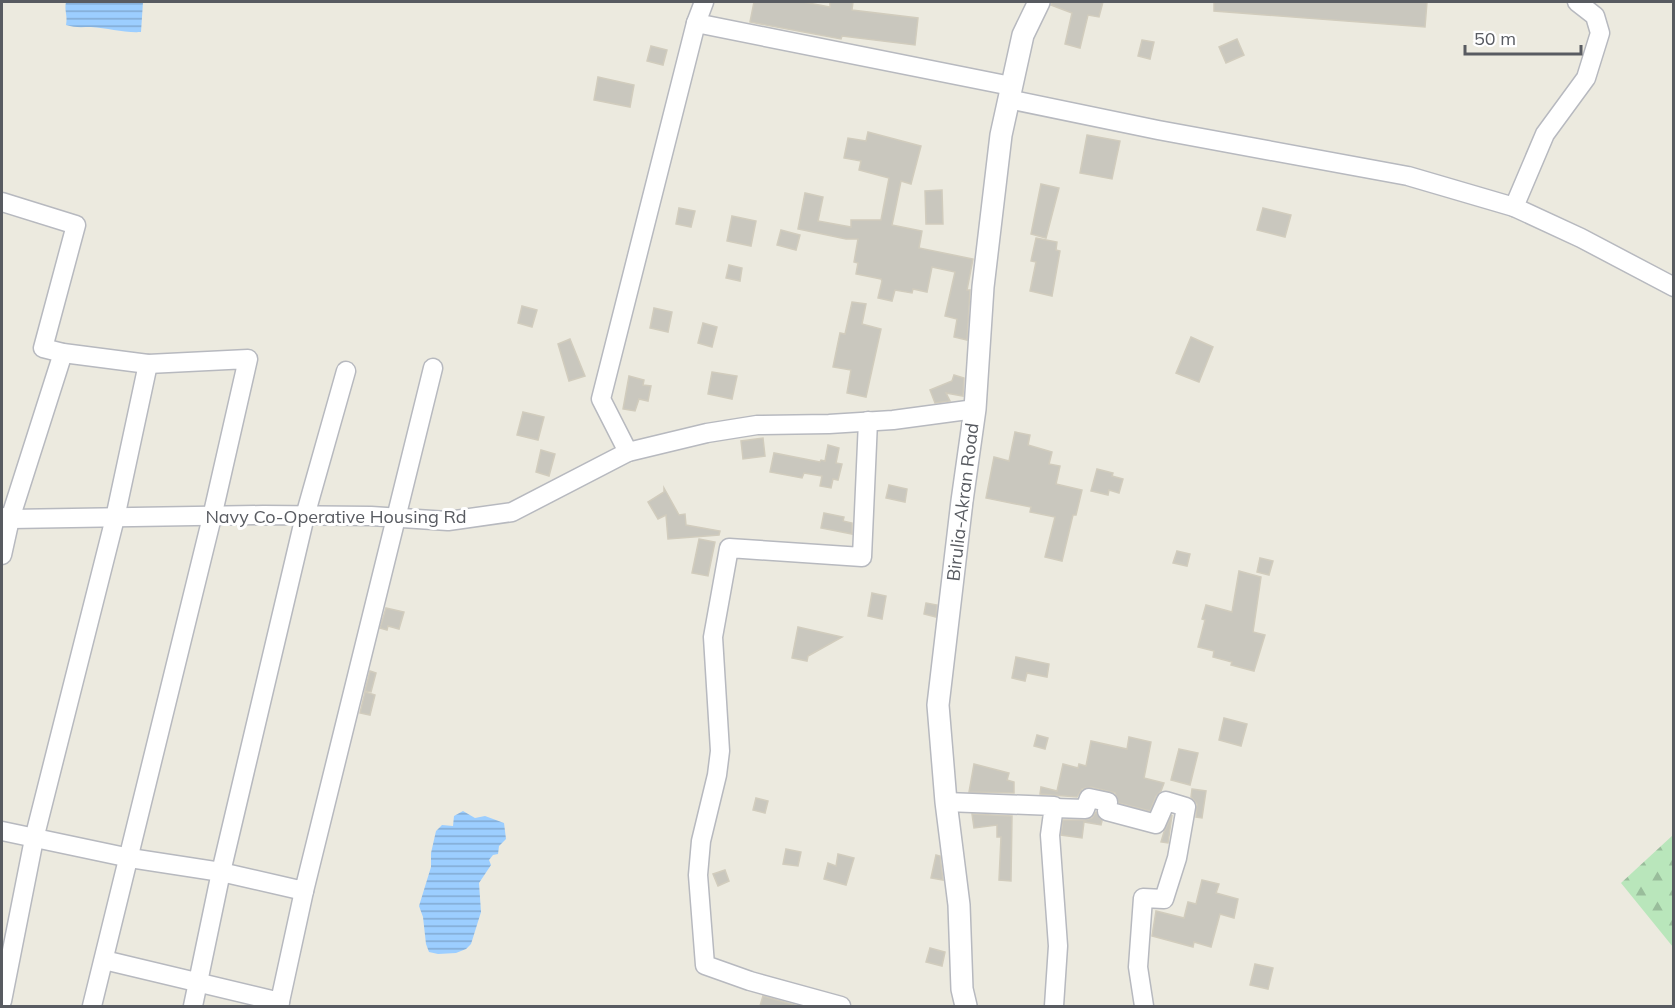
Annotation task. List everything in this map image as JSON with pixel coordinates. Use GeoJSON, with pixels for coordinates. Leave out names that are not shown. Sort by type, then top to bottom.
{"type":"FeatureCollection","features":[{"type":"Feature","properties":{"kind":"street"},"geometry":{"type":"LineString","coordinates":[[628,452],[601,399],[696,22],[704,2]]}},
{"type":"Feature","properties":{"kind":"street","name":"Birulia-Akran Road"},"geometry":{"type":"LineString","coordinates":[[966,1006],[962,989],[959,905],[946,802],[938,705],[975,409],[983,287],[1001,135],[1023,35],[1039,2]]}},
{"type":"Feature","properties":{"kind":"street"},"geometry":{"type":"LineString","coordinates":[[1514,207],[1545,134],[1586,78],[1600,33],[1595,16],[1577,2]]}},
{"type":"Feature","properties":{"kind":"street"},"geometry":{"type":"LineString","coordinates":[[696,22],[1010,93],[1158,130],[1408,176],[1514,207],[1581,238],[1674,287]]}},
{"type":"Feature","properties":{"kind":"street"},"geometry":{"type":"LineString","coordinates":[[2,202],[76,225],[43,348],[63,353],[148,364],[248,359],[130,858],[92,1006]]}},
{"type":"Feature","properties":{"kind":"street"},"geometry":{"type":"LineString","coordinates":[[2,555],[6,518],[63,353]]}},
{"type":"Feature","properties":{"kind":"street"},"geometry":{"type":"LineString","coordinates":[[19,1006],[2,1002],[34,839],[115,518],[148,364]]}},
{"type":"Feature","properties":{"kind":"street"},"geometry":{"type":"LineString","coordinates":[[104,960],[279,1004],[304,891],[434,368]]}},
{"type":"Feature","properties":{"kind":"street"},"geometry":{"type":"LineString","coordinates":[[193,1006],[221,872],[305,516],[346,371]]}},
{"type":"Feature","properties":{"kind":"street","name":"Navy Co-Operative Housing Rd"},"geometry":{"type":"LineString","coordinates":[[6,518],[305,516],[448,521],[512,512],[628,452],[707,433],[757,424],[868,422],[975,409]]}},
{"type":"Feature","properties":{"kind":"street"},"geometry":{"type":"LineString","coordinates":[[841,1006],[750,981],[705,965],[698,875],[701,841],[717,775],[720,751],[713,638],[729,548],[862,557],[868,422]]}},
{"type":"Feature","properties":{"kind":"street"},"geometry":{"type":"LineString","coordinates":[[946,802],[1085,809],[1089,798],[1108,802],[1107,811],[1156,824],[1166,801],[1186,807],[1177,858],[1164,899],[1143,898],[1138,967],[1144,1006]]}},
{"type":"Feature","properties":{"kind":"street"},"geometry":{"type":"LineString","coordinates":[[1053,808],[1050,834],[1058,946],[1054,1006]]}},
{"type":"Feature","properties":{"kind":"street"},"geometry":{"type":"LineString","coordinates":[[2,831],[130,858],[221,872],[304,891]]}},
{"type":"Feature","properties":{"kind":"green space"},"geometry":{"type":"Polygon","coordinates":[[[1673,835],[1673,947],[1621,883],[1673,835]]]}},
{"type":"Feature","properties":{"kind":"water"},"geometry":{"type":"Polygon","coordinates":[[[66,2],[143,2],[141,32],[66,25],[66,2]]]}},
{"type":"Feature","properties":{"kind":"water"},"geometry":{"type":"Polygon","coordinates":[[[463,811],[475,818],[485,816],[504,823],[506,839],[499,846],[498,854],[493,855],[489,860],[491,865],[479,883],[481,912],[471,944],[456,953],[438,954],[429,952],[419,906],[431,867],[431,853],[436,831],[442,825],[453,826],[454,816],[463,811]]]}},
{"type":"Feature","properties":{"kind":"building"},"geometry":{"type":"Polygon","coordinates":[[[754,2],[803,2],[830,7],[830,2],[853,2],[852,10],[918,18],[915,45],[842,36],[841,39],[750,22],[754,2]]]}},
{"type":"Feature","properties":{"kind":"building"},"geometry":{"type":"Polygon","coordinates":[[[1052,2],[1103,2],[1099,17],[1088,15],[1080,48],[1065,44],[1072,13],[1051,5],[1052,2]]]}},
{"type":"Feature","properties":{"kind":"building"},"geometry":{"type":"Polygon","coordinates":[[[1214,2],[1427,2],[1425,27],[1214,11],[1214,2]]]}},
{"type":"Feature","properties":{"kind":"building"},"geometry":{"type":"Polygon","coordinates":[[[1237,39],[1244,55],[1226,63],[1219,47],[1237,39]]]}},
{"type":"Feature","properties":{"kind":"building"},"geometry":{"type":"Polygon","coordinates":[[[1142,40],[1154,42],[1150,59],[1138,56],[1142,40]]]}},
{"type":"Feature","properties":{"kind":"building"},"geometry":{"type":"Polygon","coordinates":[[[651,46],[667,50],[663,65],[647,61],[651,46]]]}},
{"type":"Feature","properties":{"kind":"building"},"geometry":{"type":"Polygon","coordinates":[[[598,77],[634,85],[630,107],[594,100],[598,77]]]}},
{"type":"Feature","properties":{"kind":"building"},"geometry":{"type":"Polygon","coordinates":[[[868,132],[921,146],[911,184],[901,181],[892,225],[922,231],[919,248],[973,259],[967,290],[970,290],[967,340],[954,337],[957,319],[945,316],[955,272],[932,267],[927,292],[913,289],[912,293],[895,290],[892,301],[878,298],[881,279],[856,274],[858,263],[854,262],[858,239],[846,239],[798,229],[805,193],[823,197],[818,221],[851,227],[851,220],[881,220],[889,178],[859,170],[861,161],[844,158],[848,138],[866,141],[868,132]]]}},
{"type":"Feature","properties":{"kind":"building"},"geometry":{"type":"Polygon","coordinates":[[[1087,135],[1120,141],[1112,179],[1080,173],[1087,135]]]}},
{"type":"Feature","properties":{"kind":"building"},"geometry":{"type":"Polygon","coordinates":[[[1041,184],[1059,188],[1046,238],[1031,234],[1041,184]]]}},
{"type":"Feature","properties":{"kind":"building"},"geometry":{"type":"Polygon","coordinates":[[[942,190],[943,224],[926,224],[925,191],[942,190]]]}},
{"type":"Feature","properties":{"kind":"building"},"geometry":{"type":"Polygon","coordinates":[[[679,208],[695,211],[691,227],[676,224],[679,208]]]}},
{"type":"Feature","properties":{"kind":"building"},"geometry":{"type":"Polygon","coordinates":[[[1263,208],[1291,215],[1285,237],[1257,230],[1263,208]]]}},
{"type":"Feature","properties":{"kind":"building"},"geometry":{"type":"Polygon","coordinates":[[[732,216],[756,221],[751,246],[727,241],[732,216]]]}},
{"type":"Feature","properties":{"kind":"building"},"geometry":{"type":"Polygon","coordinates":[[[781,230],[800,235],[796,250],[777,245],[781,230]]]}},
{"type":"Feature","properties":{"kind":"building"},"geometry":{"type":"Polygon","coordinates":[[[1036,238],[1057,242],[1056,250],[1060,251],[1052,296],[1030,291],[1036,262],[1031,261],[1036,238]]]}},
{"type":"Feature","properties":{"kind":"building"},"geometry":{"type":"Polygon","coordinates":[[[729,265],[742,268],[740,281],[726,278],[729,265]]]}},
{"type":"Feature","properties":{"kind":"building"},"geometry":{"type":"Polygon","coordinates":[[[852,302],[866,304],[862,324],[881,329],[866,397],[847,393],[851,370],[833,367],[840,333],[845,334],[852,302]]]}},
{"type":"Feature","properties":{"kind":"building"},"geometry":{"type":"Polygon","coordinates":[[[522,306],[537,310],[532,327],[518,323],[522,306]]]}},
{"type":"Feature","properties":{"kind":"building"},"geometry":{"type":"Polygon","coordinates":[[[654,308],[672,312],[668,332],[650,328],[654,308]]]}},
{"type":"Feature","properties":{"kind":"building"},"geometry":{"type":"Polygon","coordinates":[[[703,323],[717,327],[712,347],[698,343],[703,323]]]}},
{"type":"Feature","properties":{"kind":"building"},"geometry":{"type":"Polygon","coordinates":[[[1191,337],[1213,347],[1199,382],[1176,373],[1191,337]]]}},
{"type":"Feature","properties":{"kind":"building"},"geometry":{"type":"Polygon","coordinates":[[[570,339],[585,376],[569,381],[558,344],[570,339]]]}},
{"type":"Feature","properties":{"kind":"building"},"geometry":{"type":"Polygon","coordinates":[[[712,372],[737,376],[732,399],[708,394],[712,372]]]}},
{"type":"Feature","properties":{"kind":"building"},"geometry":{"type":"Polygon","coordinates":[[[954,375],[964,378],[963,396],[946,393],[950,401],[935,403],[930,390],[952,381],[954,375]]]}},
{"type":"Feature","properties":{"kind":"building"},"geometry":{"type":"Polygon","coordinates":[[[629,376],[644,380],[643,385],[651,386],[648,401],[639,399],[635,411],[623,409],[629,376]]]}},
{"type":"Feature","properties":{"kind":"building"},"geometry":{"type":"Polygon","coordinates":[[[523,412],[544,417],[538,440],[517,435],[523,412]]]}},
{"type":"Feature","properties":{"kind":"building"},"geometry":{"type":"Polygon","coordinates":[[[1015,432],[1030,435],[1028,445],[1052,452],[1049,464],[1060,466],[1056,484],[1082,490],[1076,515],[1073,515],[1062,561],[1045,557],[1055,517],[1030,512],[1031,507],[986,498],[994,457],[1009,461],[1015,432]]]}},
{"type":"Feature","properties":{"kind":"building"},"geometry":{"type":"Polygon","coordinates":[[[763,438],[765,456],[743,459],[741,441],[763,438]]]}},
{"type":"Feature","properties":{"kind":"building"},"geometry":{"type":"Polygon","coordinates":[[[828,445],[839,448],[836,463],[842,464],[838,480],[833,479],[831,488],[820,486],[822,476],[804,473],[802,478],[770,472],[774,453],[820,462],[825,461],[828,445]]]}},
{"type":"Feature","properties":{"kind":"building"},"geometry":{"type":"Polygon","coordinates":[[[541,450],[555,454],[549,476],[536,472],[541,450]]]}},
{"type":"Feature","properties":{"kind":"building"},"geometry":{"type":"Polygon","coordinates":[[[1097,469],[1113,473],[1112,476],[1123,479],[1119,493],[1109,490],[1108,495],[1091,491],[1097,469]]]}},
{"type":"Feature","properties":{"kind":"building"},"geometry":{"type":"Polygon","coordinates":[[[889,485],[907,489],[905,502],[886,498],[889,485]]]}},
{"type":"Feature","properties":{"kind":"building"},"geometry":{"type":"Polygon","coordinates":[[[664,488],[679,515],[685,514],[686,525],[720,531],[719,535],[668,539],[666,515],[658,519],[648,502],[664,492],[664,488]]]}},
{"type":"Feature","properties":{"kind":"building"},"geometry":{"type":"Polygon","coordinates":[[[824,513],[844,517],[843,521],[852,523],[852,534],[821,528],[824,513]]]}},
{"type":"Feature","properties":{"kind":"building"},"geometry":{"type":"Polygon","coordinates":[[[699,539],[715,542],[708,576],[692,573],[699,539]]]}},
{"type":"Feature","properties":{"kind":"building"},"geometry":{"type":"Polygon","coordinates":[[[1177,551],[1190,554],[1187,566],[1173,563],[1177,551]]]}},
{"type":"Feature","properties":{"kind":"building"},"geometry":{"type":"Polygon","coordinates":[[[1260,558],[1273,561],[1269,575],[1257,572],[1260,558]]]}},
{"type":"Feature","properties":{"kind":"building"},"geometry":{"type":"Polygon","coordinates":[[[1239,571],[1261,577],[1253,632],[1265,635],[1254,671],[1231,665],[1232,662],[1213,657],[1214,651],[1198,647],[1205,620],[1202,619],[1206,605],[1232,612],[1239,571]]]}},
{"type":"Feature","properties":{"kind":"building"},"geometry":{"type":"Polygon","coordinates":[[[872,593],[886,596],[882,619],[868,616],[872,593]]]}},
{"type":"Feature","properties":{"kind":"building"},"geometry":{"type":"Polygon","coordinates":[[[926,603],[937,605],[936,617],[924,614],[926,603]]]}},
{"type":"Feature","properties":{"kind":"building"},"geometry":{"type":"Polygon","coordinates":[[[386,608],[404,612],[399,629],[388,626],[387,630],[380,628],[386,608]]]}},
{"type":"Feature","properties":{"kind":"building"},"geometry":{"type":"Polygon","coordinates":[[[798,627],[842,637],[808,656],[807,661],[792,658],[798,627]]]}},
{"type":"Feature","properties":{"kind":"building"},"geometry":{"type":"Polygon","coordinates":[[[1016,657],[1049,664],[1047,677],[1027,673],[1025,681],[1012,678],[1016,657]]]}},
{"type":"Feature","properties":{"kind":"building"},"geometry":{"type":"Polygon","coordinates":[[[370,671],[376,673],[371,692],[365,691],[370,671]]]}},
{"type":"Feature","properties":{"kind":"building"},"geometry":{"type":"Polygon","coordinates":[[[365,692],[375,695],[370,715],[360,713],[365,692]]]}},
{"type":"Feature","properties":{"kind":"building"},"geometry":{"type":"Polygon","coordinates":[[[1224,718],[1247,724],[1241,746],[1219,740],[1224,718]]]}},
{"type":"Feature","properties":{"kind":"building"},"geometry":{"type":"Polygon","coordinates":[[[1037,735],[1048,738],[1045,749],[1034,746],[1037,735]]]}},
{"type":"Feature","properties":{"kind":"building"},"geometry":{"type":"Polygon","coordinates":[[[1129,737],[1151,742],[1144,778],[1164,783],[1150,811],[1119,803],[1115,793],[1091,787],[1082,789],[1077,797],[1040,794],[1041,787],[1057,791],[1063,764],[1078,768],[1079,764],[1086,766],[1091,741],[1127,749],[1129,737]]]}},
{"type":"Feature","properties":{"kind":"building"},"geometry":{"type":"Polygon","coordinates":[[[1179,749],[1198,753],[1190,785],[1171,780],[1179,749]]]}},
{"type":"Feature","properties":{"kind":"building"},"geometry":{"type":"Polygon","coordinates":[[[974,764],[1009,773],[1007,780],[1014,782],[1014,793],[969,792],[974,764]]]}},
{"type":"Feature","properties":{"kind":"building"},"geometry":{"type":"Polygon","coordinates":[[[1192,789],[1206,791],[1202,818],[1196,817],[1197,804],[1191,797],[1192,789]]]}},
{"type":"Feature","properties":{"kind":"building"},"geometry":{"type":"Polygon","coordinates":[[[756,798],[768,801],[765,813],[753,810],[756,798]]]}},
{"type":"Feature","properties":{"kind":"building"},"geometry":{"type":"Polygon","coordinates":[[[1096,812],[1102,821],[1101,825],[1084,822],[1082,838],[1061,835],[1063,820],[1085,820],[1092,818],[1096,812]]]}},
{"type":"Feature","properties":{"kind":"building"},"geometry":{"type":"Polygon","coordinates":[[[972,814],[1012,816],[1011,881],[999,880],[1001,837],[997,837],[997,825],[974,828],[972,814]]]}},
{"type":"Feature","properties":{"kind":"building"},"geometry":{"type":"Polygon","coordinates":[[[1172,815],[1168,843],[1161,842],[1164,832],[1172,815]]]}},
{"type":"Feature","properties":{"kind":"building"},"geometry":{"type":"Polygon","coordinates":[[[786,849],[801,852],[798,866],[783,864],[786,849]]]}},
{"type":"Feature","properties":{"kind":"building"},"geometry":{"type":"Polygon","coordinates":[[[838,854],[854,858],[846,885],[824,879],[828,863],[836,866],[838,854]]]}},
{"type":"Feature","properties":{"kind":"building"},"geometry":{"type":"Polygon","coordinates":[[[936,855],[940,856],[943,880],[931,878],[936,855]]]}},
{"type":"Feature","properties":{"kind":"building"},"geometry":{"type":"Polygon","coordinates":[[[725,870],[729,881],[718,886],[713,874],[725,870]]]}},
{"type":"Feature","properties":{"kind":"building"},"geometry":{"type":"Polygon","coordinates":[[[1202,880],[1219,884],[1216,893],[1238,899],[1234,918],[1220,914],[1211,947],[1194,942],[1193,947],[1152,936],[1156,911],[1184,918],[1188,902],[1196,904],[1202,880]]]}},
{"type":"Feature","properties":{"kind":"building"},"geometry":{"type":"Polygon","coordinates":[[[930,948],[945,952],[942,966],[926,962],[930,948]]]}},
{"type":"Feature","properties":{"kind":"building"},"geometry":{"type":"Polygon","coordinates":[[[1255,964],[1273,968],[1268,989],[1250,985],[1255,964]]]}},
{"type":"Feature","properties":{"kind":"building"},"geometry":{"type":"Polygon","coordinates":[[[763,996],[798,1006],[760,1006],[763,996]]]}}]}
